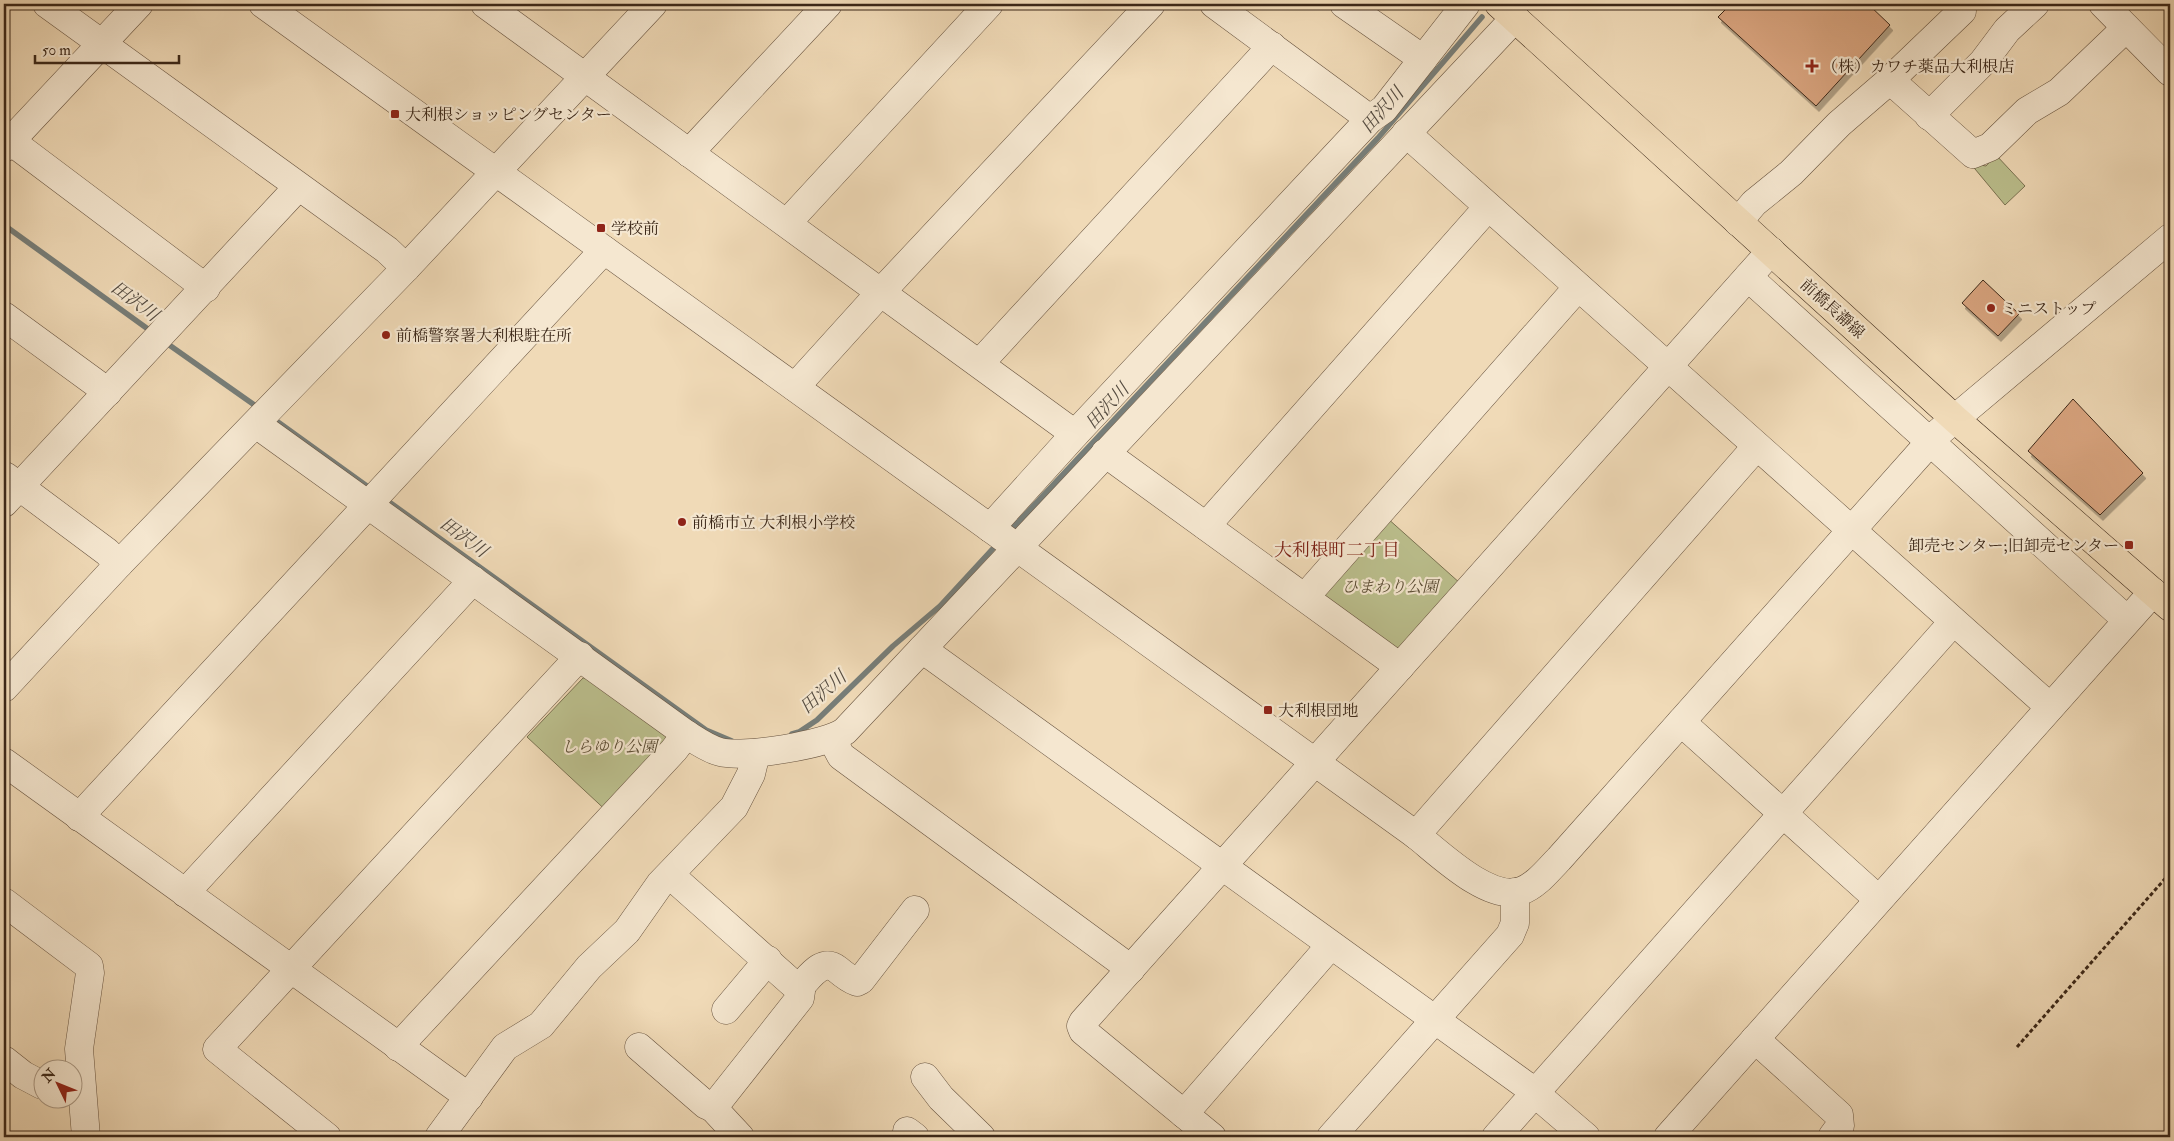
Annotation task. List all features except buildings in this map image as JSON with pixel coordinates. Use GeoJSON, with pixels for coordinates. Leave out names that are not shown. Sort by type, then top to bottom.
{"type":"FeatureCollection","features":[{"type":"Feature","properties":{"kind":"main road","name":"前橋長瀞線"},"geometry":{"type":"LineString","coordinates":[[1507,9],[1955,419],[2161,600]]}},
{"type":"Feature","properties":{"kind":"street"},"geometry":{"type":"LineString","coordinates":[[47,4],[387,250],[406,268]]}},
{"type":"Feature","properties":{"kind":"street"},"geometry":{"type":"LineString","coordinates":[[139,4],[6,142],[206,288]]}},
{"type":"Feature","properties":{"kind":"street"},"geometry":{"type":"LineString","coordinates":[[263,4],[796,387],[1481,884],[1500,892],[1515,892],[1531,886],[1543,876],[1931,442],[1955,419],[2170,238]]}},
{"type":"Feature","properties":{"kind":"street"},"geometry":{"type":"LineString","coordinates":[[485,4],[1075,434]]}},
{"type":"Feature","properties":{"kind":"street"},"geometry":{"type":"LineString","coordinates":[[4,688],[119,564],[406,268],[653,4]]}},
{"type":"Feature","properties":{"kind":"street"},"geometry":{"type":"LineString","coordinates":[[689,153],[828,4]]}},
{"type":"Feature","properties":{"kind":"street"},"geometry":{"type":"LineString","coordinates":[[787,223],[989,4]]}},
{"type":"Feature","properties":{"kind":"street"},"geometry":{"type":"LineString","coordinates":[[796,387],[881,292],[1150,4]]}},
{"type":"Feature","properties":{"kind":"street"},"geometry":{"type":"LineString","coordinates":[[1214,4],[1370,119]]}},
{"type":"Feature","properties":{"kind":"street"},"geometry":{"type":"LineString","coordinates":[[1344,4],[1423,59]]}},
{"type":"Feature","properties":{"kind":"street"},"geometry":{"type":"LineString","coordinates":[[990,528],[1224,274],[1370,119],[1384,109],[1466,4]]}},
{"type":"Feature","properties":{"kind":"street"},"geometry":{"type":"LineString","coordinates":[[1929,116],[1983,62],[2007,30],[2035,4]]}},
{"type":"Feature","properties":{"kind":"street"},"geometry":{"type":"LineString","coordinates":[[2103,4],[2170,72]]}},
{"type":"Feature","properties":{"kind":"street"},"geometry":{"type":"LineString","coordinates":[[256,424],[686,734],[722,753],[756,753],[832,740],[845,731],[1406,133],[1507,9]]}},
{"type":"Feature","properties":{"kind":"street"},"geometry":{"type":"LineString","coordinates":[[1738,222],[1754,204],[1791,173],[1840,124],[1890,80],[1962,11]]}},
{"type":"Feature","properties":{"kind":"street"},"geometry":{"type":"LineString","coordinates":[[1890,80],[1973,154],[1990,147],[2027,111],[2059,92],[2126,28]]}},
{"type":"Feature","properties":{"kind":"street"},"geometry":{"type":"LineString","coordinates":[[980,363],[1272,46]]}},
{"type":"Feature","properties":{"kind":"street"},"geometry":{"type":"LineString","coordinates":[[1406,133],[1669,366],[1756,447],[2050,707]]}},
{"type":"Feature","properties":{"kind":"street"},"geometry":{"type":"LineString","coordinates":[[119,564],[107,552],[9,488],[108,392],[298,187]]}},
{"type":"Feature","properties":{"kind":"street"},"geometry":{"type":"LineString","coordinates":[[1206,526],[1488,206]]}},
{"type":"Feature","properties":{"kind":"street"},"geometry":{"type":"LineString","coordinates":[[79,817],[604,250]]}},
{"type":"Feature","properties":{"kind":"street"},"geometry":{"type":"LineString","coordinates":[[1212,1137],[1083,1031],[1083,1022],[1771,251]]}},
{"type":"Feature","properties":{"kind":"street"},"geometry":{"type":"LineString","coordinates":[[1224,274],[1250,299]]}},
{"type":"Feature","properties":{"kind":"street"},"geometry":{"type":"LineString","coordinates":[[1748,277],[2127,620]]}},
{"type":"Feature","properties":{"kind":"street"},"geometry":{"type":"LineString","coordinates":[[1305,597],[1578,287]]}},
{"type":"Feature","properties":{"kind":"street"},"geometry":{"type":"LineString","coordinates":[[4,316],[108,392]]}},
{"type":"Feature","properties":{"kind":"street"},"geometry":{"type":"LineString","coordinates":[[1416,835],[1756,447]]}},
{"type":"Feature","properties":{"kind":"street"},"geometry":{"type":"LineString","coordinates":[[1105,453],[1400,667]]}},
{"type":"Feature","properties":{"kind":"street"},"geometry":{"type":"LineString","coordinates":[[185,893],[473,580]]}},
{"type":"Feature","properties":{"kind":"street"},"geometry":{"type":"LineString","coordinates":[[1668,1137],[2127,620],[2161,600]]}},
{"type":"Feature","properties":{"kind":"street"},"geometry":{"type":"LineString","coordinates":[[1496,1137],[1954,622]]}},
{"type":"Feature","properties":{"kind":"street"},"geometry":{"type":"LineString","coordinates":[[922,649],[1330,946],[1536,1093],[1586,1137]]}},
{"type":"Feature","properties":{"kind":"street"},"geometry":{"type":"LineString","coordinates":[[327,1137],[299,1129],[217,1049],[580,656]]}},
{"type":"Feature","properties":{"kind":"street"},"geometry":{"type":"LineString","coordinates":[[1681,722],[1878,899]]}},
{"type":"Feature","properties":{"kind":"street"},"geometry":{"type":"LineString","coordinates":[[398,1047],[674,750],[686,734]]}},
{"type":"Feature","properties":{"kind":"street"},"geometry":{"type":"LineString","coordinates":[[832,740],[840,756],[1131,969]]}},
{"type":"Feature","properties":{"kind":"street"},"geometry":{"type":"LineString","coordinates":[[439,1137],[505,1047],[540,1025],[589,968],[626,930],[653,892],[734,807],[751,774],[756,753]]}},
{"type":"Feature","properties":{"kind":"street"},"geometry":{"type":"LineString","coordinates":[[4,762],[469,1097]]}},
{"type":"Feature","properties":{"kind":"street"},"geometry":{"type":"LineString","coordinates":[[670,875],[768,960],[808,979]]}},
{"type":"Feature","properties":{"kind":"street"},"geometry":{"type":"LineString","coordinates":[[1331,1137],[1510,935],[1515,923],[1515,892]]}},
{"type":"Feature","properties":{"kind":"street"},"geometry":{"type":"LineString","coordinates":[[4,902],[89,966],[90,973],[79,1058]]}},
{"type":"Feature","properties":{"kind":"street"},"geometry":{"type":"LineString","coordinates":[[712,1108],[800,998],[808,979],[820,966],[833,966],[846,977],[857,982],[861,980],[916,910]]}},
{"type":"Feature","properties":{"kind":"street"},"geometry":{"type":"LineString","coordinates":[[1184,1114],[1330,946]]}},
{"type":"Feature","properties":{"kind":"street"},"geometry":{"type":"LineString","coordinates":[[726,1010],[768,960]]}},
{"type":"Feature","properties":{"kind":"street"},"geometry":{"type":"LineString","coordinates":[[1755,1039],[1839,1115],[1840,1126],[1832,1137]]}},
{"type":"Feature","properties":{"kind":"street"},"geometry":{"type":"LineString","coordinates":[[639,1047],[706,1105],[712,1108],[740,1137]]}},
{"type":"Feature","properties":{"kind":"street"},"geometry":{"type":"LineString","coordinates":[[4,1060],[32,1080]]}},
{"type":"Feature","properties":{"kind":"street"},"geometry":{"type":"LineString","coordinates":[[925,1077],[942,1098],[981,1137]]}},
{"type":"Feature","properties":{"kind":"street"},"geometry":{"type":"LineString","coordinates":[[80,1108],[86,1137]]}},
{"type":"Feature","properties":{"kind":"path"},"geometry":{"type":"LineString","coordinates":[[2017,1047],[2170,873]]}},
{"type":"Feature","properties":{"kind":"green space"},"geometry":{"type":"Polygon","coordinates":[[[1996,155],[2025,186],[2005,205],[1970,163],[1986,166],[1996,155]]]}},
{"type":"Feature","properties":{"kind":"green space","name":"ひまわり公園"},"geometry":{"type":"Polygon","coordinates":[[[1386,517],[1461,584],[1404,647],[1391,648],[1322,598],[1386,517]]]}},
{"type":"Feature","properties":{"kind":"green space","name":"しらゆり公園"},"geometry":{"type":"Polygon","coordinates":[[[597,677],[675,732],[612,816],[527,737],[583,678],[597,677]]]}},
{"type":"Feature","properties":{"kind":"waterway","name":"田沢川"},"geometry":{"type":"LineString","coordinates":[[1009,532],[1378,138],[1482,17]]}},
{"type":"Feature","properties":{"kind":"waterway","name":"田沢川"},"geometry":{"type":"LineString","coordinates":[[4,225],[152,332]]}},
{"type":"Feature","properties":{"kind":"waterway","name":"田沢川"},"geometry":{"type":"LineString","coordinates":[[165,342],[260,409]]}},
{"type":"Feature","properties":{"kind":"waterway","name":"田沢川"},"geometry":{"type":"LineString","coordinates":[[271,417],[371,489]]}},
{"type":"Feature","properties":{"kind":"waterway","name":"田沢川"},"geometry":{"type":"LineString","coordinates":[[385,499],[706,730],[732,741]]}},
{"type":"Feature","properties":{"kind":"waterway","name":"田沢川"},"geometry":{"type":"LineString","coordinates":[[792,734],[799,732],[817,720],[893,646],[940,606],[999,542]]}},
{"type":"Feature","properties":{"kind":"place","name":"（株）カワチ薬品大利根店"},"geometry":{"type":"Point","coordinates":[1812,66]}},
{"type":"Feature","properties":{"kind":"place","name":"大利根ショッピングセンター"},"geometry":{"type":"Point","coordinates":[395,114]}},
{"type":"Feature","properties":{"kind":"place","name":"学校前"},"geometry":{"type":"Point","coordinates":[601,228]}},
{"type":"Feature","properties":{"kind":"place","name":"ミニストップ"},"geometry":{"type":"Point","coordinates":[1991,308]}},
{"type":"Feature","properties":{"kind":"place","name":"前橋警察署大利根駐在所"},"geometry":{"type":"Point","coordinates":[386,335]}},
{"type":"Feature","properties":{"kind":"place","name":"前橋市立 大利根小学校"},"geometry":{"type":"Point","coordinates":[682,522]}},
{"type":"Feature","properties":{"kind":"place","name":"卸売センター;旧卸売センター"},"geometry":{"type":"Point","coordinates":[2129,545]}},
{"type":"Feature","properties":{"kind":"place","name":"大利根団地"},"geometry":{"type":"Point","coordinates":[1268,710]}},
{"type":"Feature","properties":{"kind":"district","name":"大利根町二丁目"},"geometry":{"type":"Point","coordinates":[1337,550]}}]}
